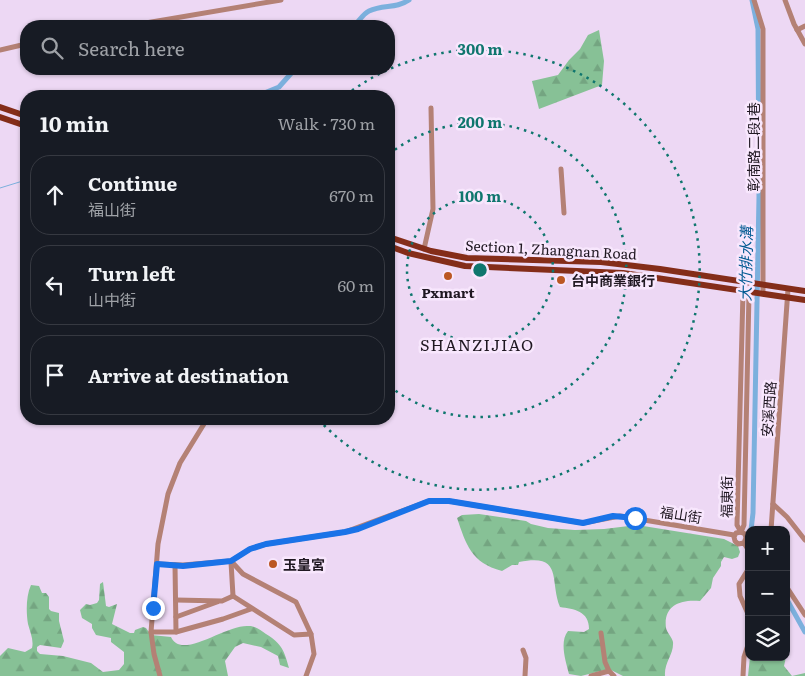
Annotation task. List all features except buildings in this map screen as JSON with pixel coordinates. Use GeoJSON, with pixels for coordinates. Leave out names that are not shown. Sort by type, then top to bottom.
{"type":"FeatureCollection","features":[{"type":"Feature","properties":{"kind":"main road"},"geometry":{"type":"LineString","coordinates":[[0,107],[20,114]]}},
{"type":"Feature","properties":{"kind":"main road"},"geometry":{"type":"LineString","coordinates":[[0,117],[20,124]]}},
{"type":"Feature","properties":{"kind":"main road","name":"Section 1, Zhangnan Road"},"geometry":{"type":"LineString","coordinates":[[395,239],[424,249],[467,258],[601,262],[805,291]]}},
{"type":"Feature","properties":{"kind":"main road","name":"Section 1, Zhangnan Road"},"geometry":{"type":"LineString","coordinates":[[395,248],[465,266],[623,273],[805,300]]}},
{"type":"Feature","properties":{"kind":"main road","name":"福東街"},"geometry":{"type":"LineString","coordinates":[[744,283],[746,292]]}},
{"type":"Feature","properties":{"kind":"main road"},"geometry":{"type":"LineString","coordinates":[[746,292],[751,284]]}},
{"type":"Feature","properties":{"kind":"street"},"geometry":{"type":"LineString","coordinates":[[163,20],[281,0]]}},
{"type":"Feature","properties":{"kind":"street","name":"彰南路二段1巷"},"geometry":{"type":"LineString","coordinates":[[754,0],[763,29],[763,294]]}},
{"type":"Feature","properties":{"kind":"street"},"geometry":{"type":"LineString","coordinates":[[785,0],[805,44]]}},
{"type":"Feature","properties":{"kind":"street"},"geometry":{"type":"LineString","coordinates":[[797,30],[805,26]]}},
{"type":"Feature","properties":{"kind":"street"},"geometry":{"type":"LineString","coordinates":[[0,50],[20,45]]}},
{"type":"Feature","properties":{"kind":"street"},"geometry":{"type":"LineString","coordinates":[[424,249],[433,209],[431,108]]}},
{"type":"Feature","properties":{"kind":"street"},"geometry":{"type":"LineString","coordinates":[[561,169],[564,213]]}},
{"type":"Feature","properties":{"kind":"street","name":"安溪西路"},"geometry":{"type":"LineString","coordinates":[[770,526],[788,289]]}},
{"type":"Feature","properties":{"kind":"street","name":"福東街"},"geometry":{"type":"LineString","coordinates":[[741,532],[738,525],[746,292]]}},
{"type":"Feature","properties":{"kind":"street"},"geometry":{"type":"LineString","coordinates":[[160,676],[151,632],[158,544],[168,494],[180,463],[202,425]]}},
{"type":"Feature","properties":{"kind":"street","name":"福山街"},"geometry":{"type":"LineString","coordinates":[[157,564],[175,565],[231,561],[250,549],[266,544],[358,529],[429,501],[449,501],[583,523],[613,516],[635,518],[734,535],[736,543],[741,544],[746,536],[741,532]]}},
{"type":"Feature","properties":{"kind":"street"},"geometry":{"type":"LineString","coordinates":[[773,504],[787,517],[805,540]]}},
{"type":"Feature","properties":{"kind":"street"},"geometry":{"type":"LineString","coordinates":[[734,535],[741,532]]}},
{"type":"Feature","properties":{"kind":"street"},"geometry":{"type":"LineString","coordinates":[[231,561],[233,596]]}},
{"type":"Feature","properties":{"kind":"street"},"geometry":{"type":"LineString","coordinates":[[231,561],[244,574],[296,602],[311,634],[314,654],[306,676]]}},
{"type":"Feature","properties":{"kind":"street"},"geometry":{"type":"LineString","coordinates":[[175,565],[176,632]]}},
{"type":"Feature","properties":{"kind":"street"},"geometry":{"type":"LineString","coordinates":[[745,574],[739,584],[740,596],[745,607]]}},
{"type":"Feature","properties":{"kind":"street"},"geometry":{"type":"LineString","coordinates":[[790,592],[805,615]]}},
{"type":"Feature","properties":{"kind":"street"},"geometry":{"type":"LineString","coordinates":[[176,617],[233,596]]}},
{"type":"Feature","properties":{"kind":"street"},"geometry":{"type":"LineString","coordinates":[[233,596],[294,635],[311,634]]}},
{"type":"Feature","properties":{"kind":"street"},"geometry":{"type":"LineString","coordinates":[[176,600],[222,601]]}},
{"type":"Feature","properties":{"kind":"street"},"geometry":{"type":"LineString","coordinates":[[151,632],[176,632],[251,609]]}},
{"type":"Feature","properties":{"kind":"street"},"geometry":{"type":"LineString","coordinates":[[601,633],[605,662],[609,671],[614,676]]}},
{"type":"Feature","properties":{"kind":"street"},"geometry":{"type":"LineString","coordinates":[[523,650],[526,658],[525,676]]}},
{"type":"Feature","properties":{"kind":"street"},"geometry":{"type":"LineString","coordinates":[[743,676],[745,654]]}},
{"type":"Feature","properties":{"kind":"street"},"geometry":{"type":"LineString","coordinates":[[591,676],[609,671]]}},
{"type":"Feature","properties":{"kind":"green space"},"geometry":{"type":"Polygon","coordinates":[[[599,30],[604,61],[602,85],[539,109],[532,81],[558,75],[580,49],[588,35],[599,30]]]}},
{"type":"Feature","properties":{"kind":"green space"},"geometry":{"type":"Polygon","coordinates":[[[479,514],[526,521],[548,528],[575,530],[637,525],[724,539],[738,546],[740,552],[738,557],[732,559],[724,557],[721,566],[713,578],[711,588],[700,601],[686,601],[670,609],[667,614],[666,628],[673,642],[673,647],[665,676],[623,676],[609,669],[581,676],[569,674],[564,652],[564,641],[568,631],[584,632],[589,629],[586,618],[580,612],[560,607],[552,571],[549,565],[543,561],[519,562],[518,565],[512,565],[502,571],[483,563],[477,558],[463,536],[457,518],[462,515],[479,514]]]}},
{"type":"Feature","properties":{"kind":"green space"},"geometry":{"type":"Polygon","coordinates":[[[103,582],[106,606],[109,607],[117,604],[112,624],[130,633],[134,633],[135,630],[143,627],[151,635],[171,637],[176,643],[183,645],[200,641],[231,629],[252,626],[279,644],[284,652],[289,668],[280,665],[278,656],[261,647],[243,643],[235,647],[225,661],[228,676],[0,676],[0,656],[8,648],[25,652],[32,648],[27,609],[31,585],[39,586],[42,593],[46,593],[49,597],[49,609],[59,613],[64,641],[61,648],[40,645],[37,647],[37,651],[40,654],[63,656],[91,663],[103,672],[119,670],[124,664],[124,652],[111,642],[111,638],[96,635],[92,624],[82,618],[80,610],[86,604],[97,603],[99,600],[100,584],[103,582]]]}},
{"type":"Feature","properties":{"kind":"green space"},"geometry":{"type":"Polygon","coordinates":[[[750,661],[785,661],[784,666],[792,676],[748,676],[750,661]]]}},
{"type":"Feature","properties":{"kind":"green space"},"geometry":{"type":"Polygon","coordinates":[[[805,673],[805,676],[792,676],[805,673]]]}},
{"type":"Feature","properties":{"kind":"waterway"},"geometry":{"type":"LineString","coordinates":[[359,20],[369,11],[399,5],[409,0]]}},
{"type":"Feature","properties":{"kind":"waterway","name":"大竹排水溝"},"geometry":{"type":"LineString","coordinates":[[751,526],[759,197],[758,29],[752,0]]}},
{"type":"Feature","properties":{"kind":"waterway"},"geometry":{"type":"LineString","coordinates":[[272,90],[279,87],[290,75]]}},
{"type":"Feature","properties":{"kind":"waterway"},"geometry":{"type":"LineString","coordinates":[[0,188],[20,182]]}},
{"type":"Feature","properties":{"kind":"waterway","name":"大竹排水溝"},"geometry":{"type":"LineString","coordinates":[[790,605],[805,632]]}},
{"type":"Feature","properties":{"kind":"place","name":"Pxmart"},"geometry":{"type":"Point","coordinates":[448,276]}},
{"type":"Feature","properties":{"kind":"place","name":"台中商業銀行"},"geometry":{"type":"Point","coordinates":[561,280]}},
{"type":"Feature","properties":{"kind":"place","name":"玉皇宮"},"geometry":{"type":"Point","coordinates":[273,564]}},
{"type":"Feature","properties":{"kind":"district","name":"SHANZIJIAO"},"geometry":{"type":"Point","coordinates":[477,344]}},
{"type":"Feature","properties":{"kind":"route"},"geometry":{"type":"LineString","coordinates":[[153,608],[157,564],[183,566],[231,561],[250,549],[266,544],[358,529],[429,501],[449,501],[583,523],[613,516],[635,518]]}}]}
